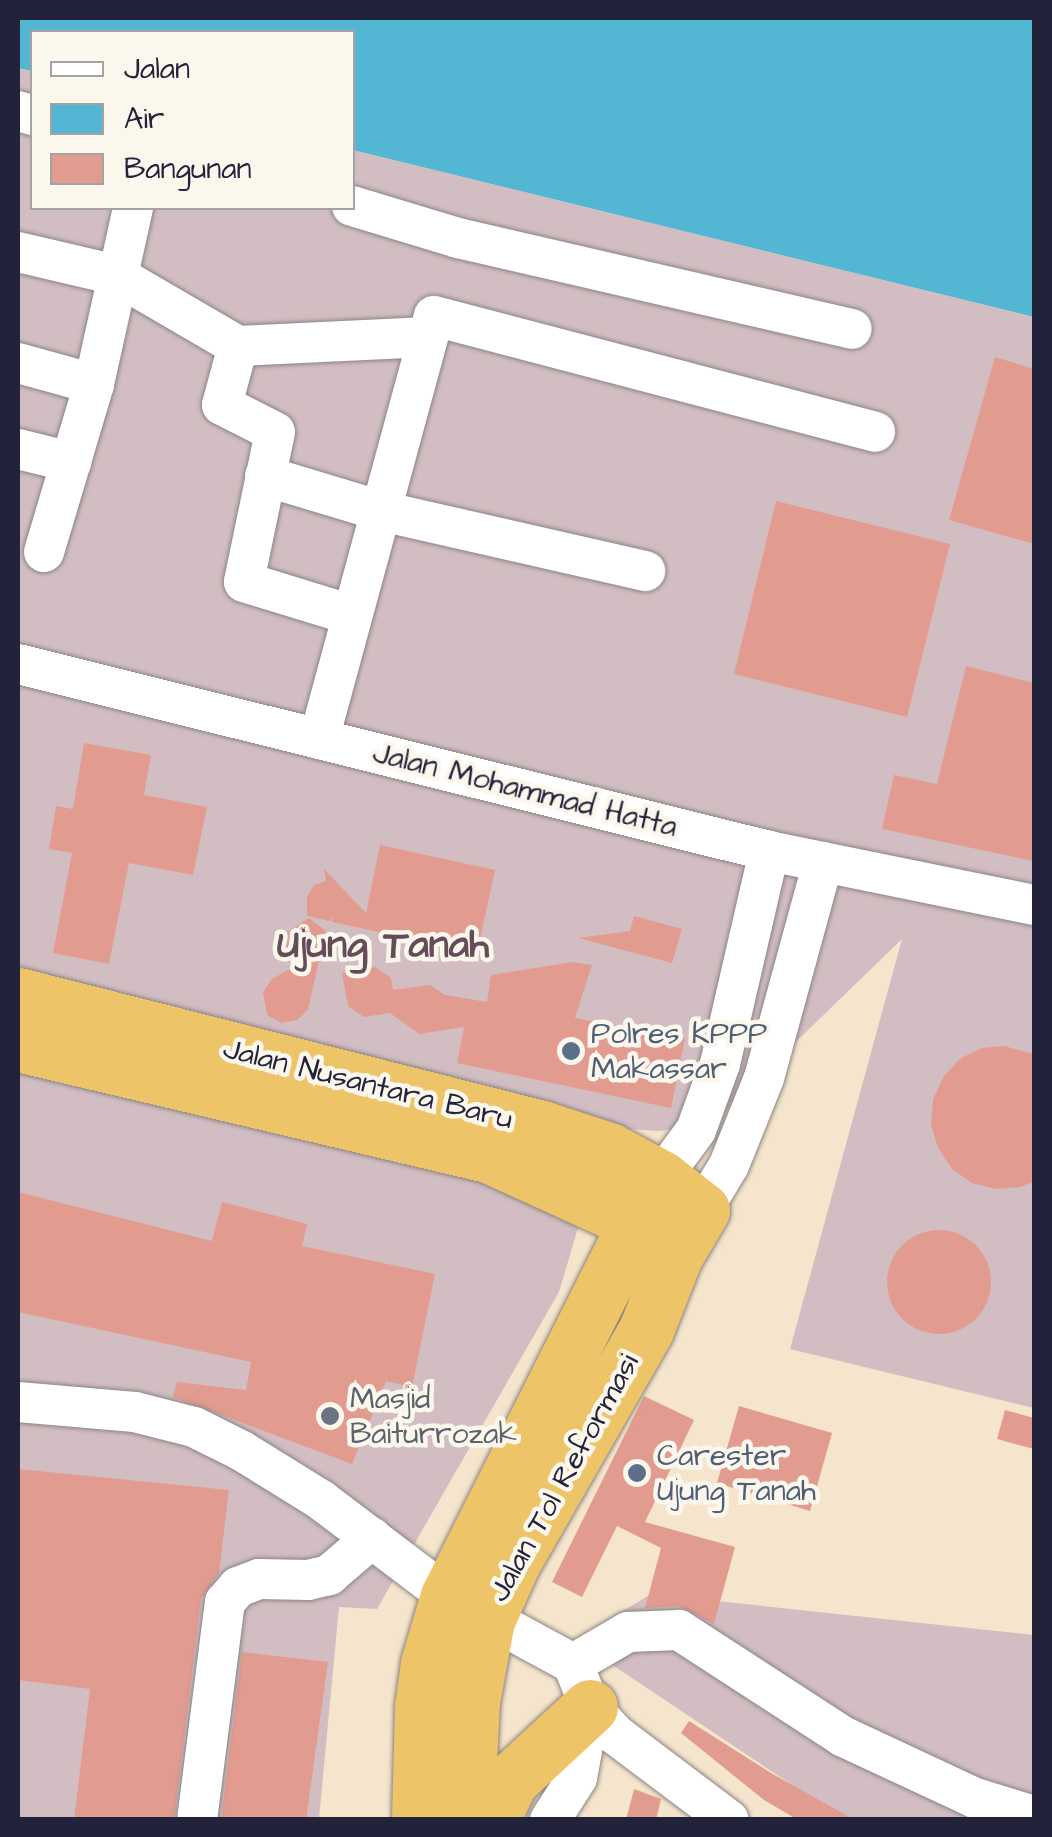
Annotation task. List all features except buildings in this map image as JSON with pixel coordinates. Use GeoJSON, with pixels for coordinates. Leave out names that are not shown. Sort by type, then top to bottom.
{"type":"FeatureCollection","features":[{"type":"Feature","properties":{"kind":"highway","name":"Jalan Nusantara Baru"},"geometry":{"type":"LineString","coordinates":[[18,995],[116,1044],[488,1155],[592,1201],[668,1217]]}},
{"type":"Feature","properties":{"kind":"highway","name":"Jalan Nusantara Baru"},"geometry":{"type":"LineString","coordinates":[[18,1044],[116,1044]]}},
{"type":"Feature","properties":{"kind":"highway","name":"Jalan Tol Reformasi"},"geometry":{"type":"LineString","coordinates":[[419,1820],[422,1707],[428,1663],[468,1608],[668,1217]]}},
{"type":"Feature","properties":{"kind":"highway","name":"Jalan Tol Reformasi"},"geometry":{"type":"LineString","coordinates":[[466,1820],[472,1702],[468,1608]]}},
{"type":"Feature","properties":{"kind":"highway"},"geometry":{"type":"LineString","coordinates":[[492,1820],[510,1781],[582,1685]]}},
{"type":"Feature","properties":{"kind":"street"},"geometry":{"type":"LineString","coordinates":[[355,207],[458,238],[852,330]]}},
{"type":"Feature","properties":{"kind":"street"},"geometry":{"type":"LineString","coordinates":[[44,552],[94,384],[132,210]]}},
{"type":"Feature","properties":{"kind":"street"},"geometry":{"type":"LineString","coordinates":[[18,252],[116,275],[238,346],[428,337]]}},
{"type":"Feature","properties":{"kind":"street"},"geometry":{"type":"LineString","coordinates":[[319,739],[434,316],[875,432]]}},
{"type":"Feature","properties":{"kind":"street"},"geometry":{"type":"LineString","coordinates":[[238,346],[222,405],[275,432],[244,582],[352,615]]}},
{"type":"Feature","properties":{"kind":"street"},"geometry":{"type":"LineString","coordinates":[[18,363],[94,384]]}},
{"type":"Feature","properties":{"kind":"street"},"geometry":{"type":"LineString","coordinates":[[18,449],[71,462]]}},
{"type":"Feature","properties":{"kind":"street"},"geometry":{"type":"LineString","coordinates":[[266,476],[381,511],[645,571]]}},
{"type":"Feature","properties":{"kind":"street","name":"Jalan Mohammad Hatta"},"geometry":{"type":"LineString","coordinates":[[18,664],[769,851],[1034,905]]}},
{"type":"Feature","properties":{"kind":"street"},"geometry":{"type":"LineString","coordinates":[[668,1217],[720,1064],[769,851]]}},
{"type":"Feature","properties":{"kind":"street"},"geometry":{"type":"LineString","coordinates":[[668,1217],[729,1165],[764,1078],[823,862]]}},
{"type":"Feature","properties":{"kind":"street"},"geometry":{"type":"LineString","coordinates":[[18,1402],[135,1412],[194,1427],[306,1490],[582,1685],[616,1735],[729,1820]]}},
{"type":"Feature","properties":{"kind":"street"},"geometry":{"type":"LineString","coordinates":[[197,1820],[225,1602],[238,1587],[259,1579],[308,1580],[330,1575],[372,1538]]}},
{"type":"Feature","properties":{"kind":"street"},"geometry":{"type":"LineString","coordinates":[[550,1820],[577,1778],[582,1685],[628,1632],[679,1630],[842,1736],[974,1798],[1034,1816]]}},
{"type":"Feature","properties":{"kind":"shaded area"},"geometry":{"type":"Polygon","coordinates":[[[18,68],[30,71],[30,210],[355,210],[355,150],[1034,317],[1034,1408],[790,1349],[902,939],[710,1125],[659,1131],[594,1127],[18,972],[18,68]]]}},
{"type":"Feature","properties":{"kind":"shaded area"},"geometry":{"type":"Polygon","coordinates":[[[18,1063],[545,1191],[567,1207],[578,1228],[559,1292],[377,1609],[339,1607],[319,1819],[18,1820],[18,1063]]]}},
{"type":"Feature","properties":{"kind":"shaded area"},"geometry":{"type":"Polygon","coordinates":[[[651,1594],[1034,1635],[1034,1819],[843,1819],[575,1640],[651,1594]]]}},
{"type":"Feature","properties":{"kind":"water"},"geometry":{"type":"Polygon","coordinates":[[[18,18],[1034,18],[1034,317],[355,150],[355,30],[30,30],[30,71],[18,68],[18,18]]]}},
{"type":"Feature","properties":{"kind":"place","name":"Polres KPPP Makassar"},"geometry":{"type":"Point","coordinates":[571,1051]}},
{"type":"Feature","properties":{"kind":"place","name":"Masjid Baiturrozak"},"geometry":{"type":"Point","coordinates":[330,1416]}},
{"type":"Feature","properties":{"kind":"place","name":"Carester Ujung Tanah"},"geometry":{"type":"Point","coordinates":[637,1473]}},
{"type":"Feature","properties":{"kind":"district","name":"Ujung Tanah"},"geometry":{"type":"Point","coordinates":[383,946]}}]}
